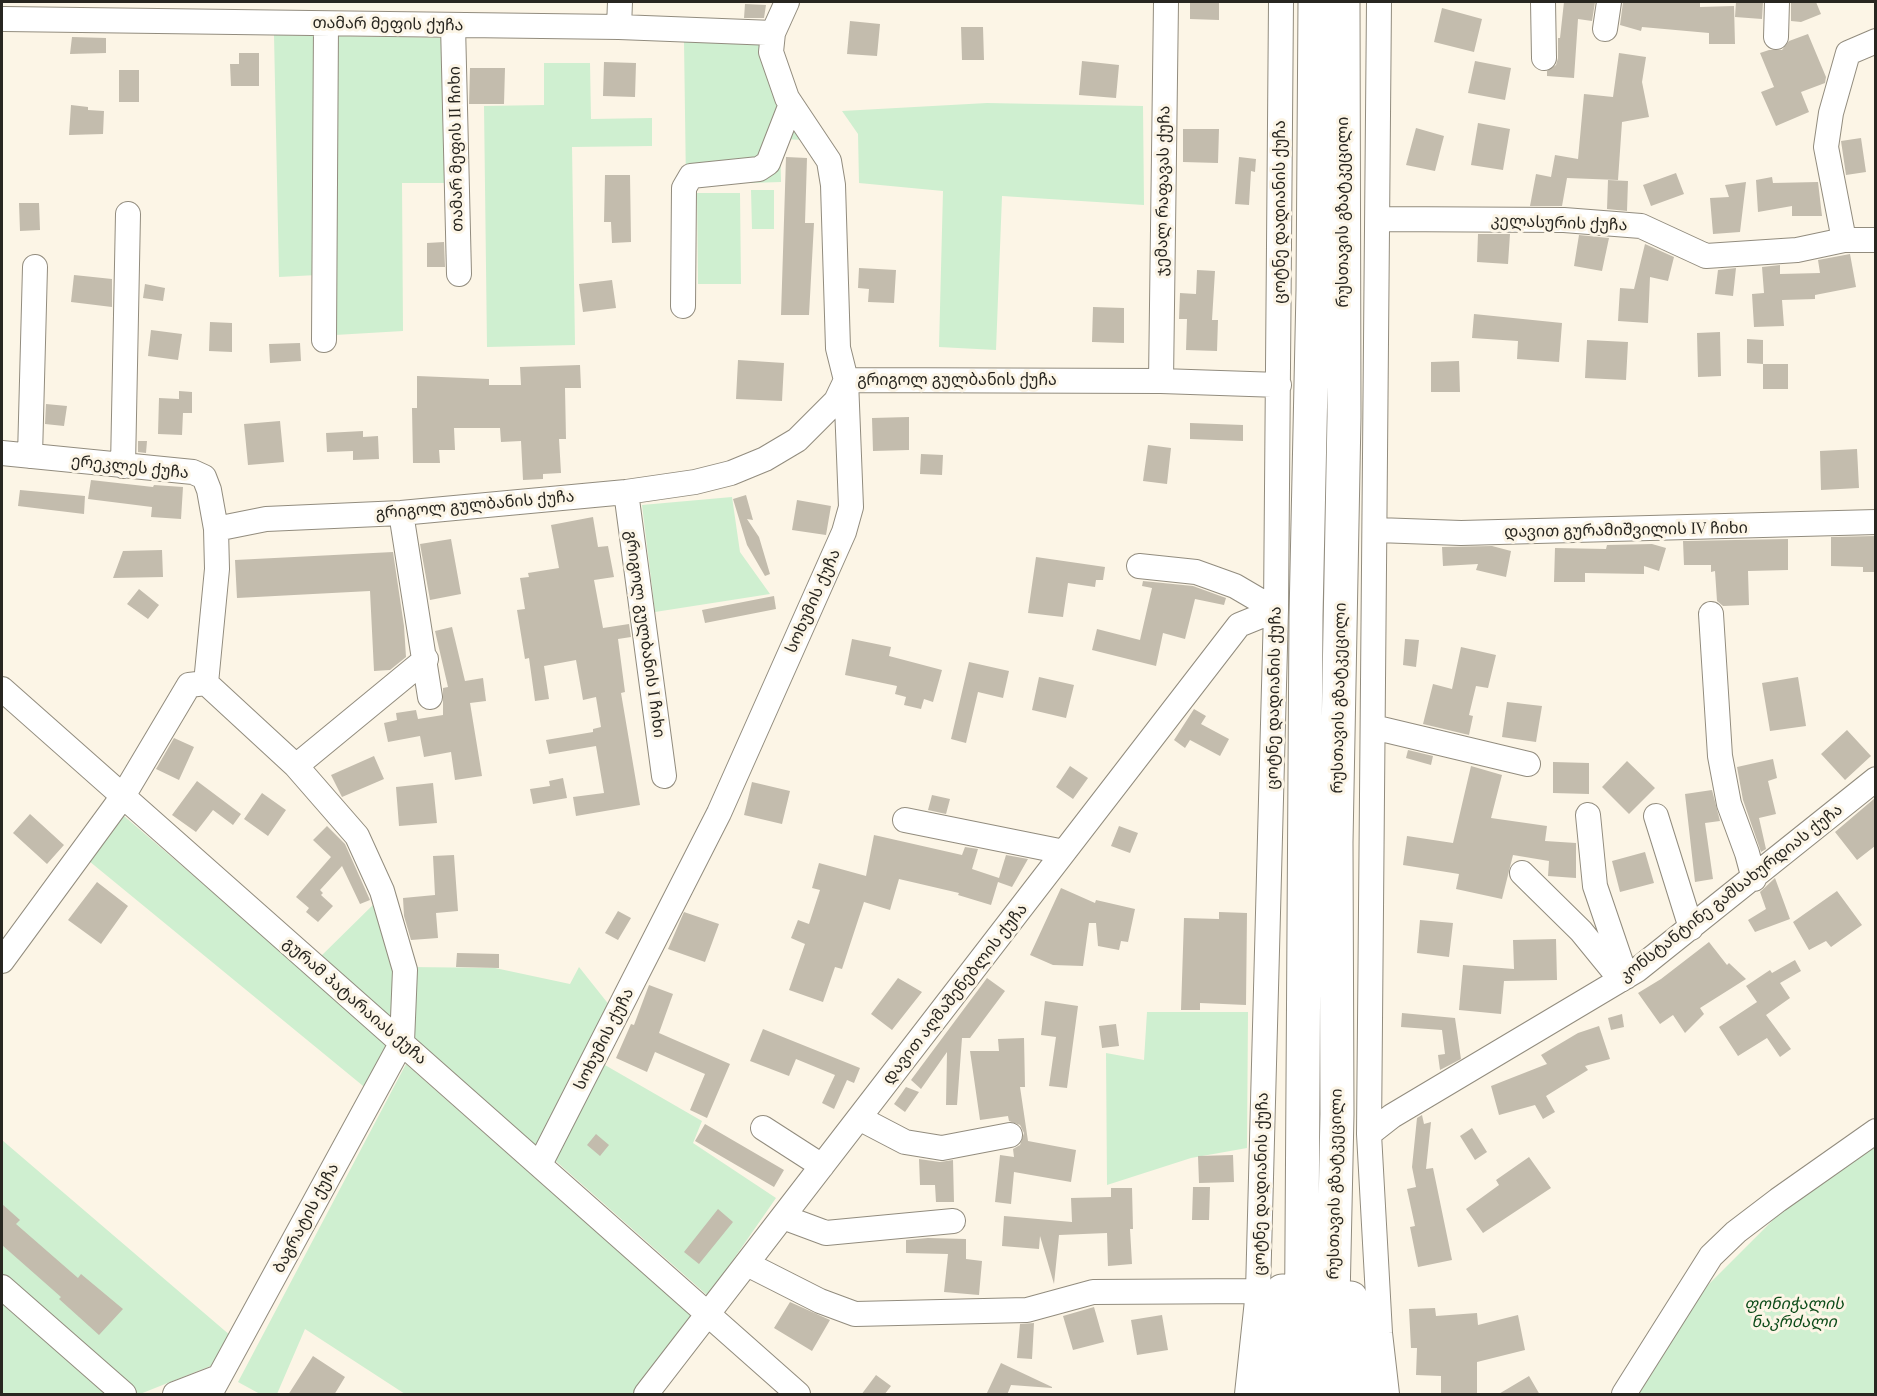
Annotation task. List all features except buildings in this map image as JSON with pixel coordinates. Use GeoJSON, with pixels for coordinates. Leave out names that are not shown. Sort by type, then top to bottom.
{"type":"FeatureCollection","features":[{"type":"Feature","properties":{"kind":"highway","name":"რუსთავის გზატკეცილი"},"geometry":{"type":"LineString","coordinates":[[1301,1395],[1316,2]]}},
{"type":"Feature","properties":{"kind":"highway","name":"რუსთავის გზატკეცილი"},"geometry":{"type":"LineString","coordinates":[[1331,1395],[1337,1114],[1336,842],[1344,416],[1342,2]]}},
{"type":"Feature","properties":{"kind":"highway"},"geometry":{"type":"LineString","coordinates":[[1337,1114],[1362,1395]]}},
{"type":"Feature","properties":{"kind":"highway"},"geometry":{"type":"LineString","coordinates":[[1272,1395],[1288,1214],[1302,1150]]}},
{"type":"Feature","properties":{"kind":"street"},"geometry":{"type":"LineString","coordinates":[[619,27],[620,2]]}},
{"type":"Feature","properties":{"kind":"street"},"geometry":{"type":"LineString","coordinates":[[772,33],[787,2]]}},
{"type":"Feature","properties":{"kind":"street","name":"ჯემალ რაფავას ქუჩა"},"geometry":{"type":"LineString","coordinates":[[1161,381],[1166,2]]}},
{"type":"Feature","properties":{"kind":"street","name":"ცოტნე დადიანის ქუჩა"},"geometry":{"type":"LineString","coordinates":[[1247,1395],[1258,1291],[1276,610],[1281,2]]}},
{"type":"Feature","properties":{"kind":"street"},"geometry":{"type":"LineString","coordinates":[[1379,2],[1377,530],[1369,1134],[1380,1333],[1387,1395]]}},
{"type":"Feature","properties":{"kind":"street"},"geometry":{"type":"LineString","coordinates":[[1543,2],[1544,58]]}},
{"type":"Feature","properties":{"kind":"street"},"geometry":{"type":"LineString","coordinates":[[1605,29],[1609,2]]}},
{"type":"Feature","properties":{"kind":"street"},"geometry":{"type":"LineString","coordinates":[[1776,37],[1777,2]]}},
{"type":"Feature","properties":{"kind":"street","name":"თამარ მეფის ქუჩა"},"geometry":{"type":"LineString","coordinates":[[7,15],[326,24],[619,27],[772,33]]}},
{"type":"Feature","properties":{"kind":"street"},"geometry":{"type":"LineString","coordinates":[[324,340],[326,24]]}},
{"type":"Feature","properties":{"kind":"street","name":"თამარ მეფის II ჩიხი"},"geometry":{"type":"LineString","coordinates":[[453,25],[459,274]]}},
{"type":"Feature","properties":{"kind":"street","name":"სოხუმის ქუჩა"},"geometry":{"type":"LineString","coordinates":[[540,1164],[719,813],[844,532],[851,507],[846,380],[838,348],[833,185],[829,161],[791,104],[771,51],[772,33]]}},
{"type":"Feature","properties":{"kind":"street"},"geometry":{"type":"LineString","coordinates":[[1844,240],[1826,147],[1831,112],[1848,53],[1875,41]]}},
{"type":"Feature","properties":{"kind":"street"},"geometry":{"type":"LineString","coordinates":[[683,306],[684,188],[691,176],[700,173],[759,168],[768,163],[791,104]]}},
{"type":"Feature","properties":{"kind":"street"},"geometry":{"type":"LineString","coordinates":[[123,466],[128,214]]}},
{"type":"Feature","properties":{"kind":"street","name":"კელასურის ქუჩა"},"geometry":{"type":"LineString","coordinates":[[1379,219],[1564,220],[1641,226],[1706,256],[1797,250],[1844,240],[1875,240]]}},
{"type":"Feature","properties":{"kind":"street"},"geometry":{"type":"LineString","coordinates":[[30,456],[35,267]]}},
{"type":"Feature","properties":{"kind":"street","name":"გრიგოლ გულბანის ქუჩა"},"geometry":{"type":"LineString","coordinates":[[216,529],[266,519],[400,513],[626,492],[694,482],[731,473],[765,459],[797,440],[836,401],[846,380],[1161,381],[1279,385]]}},
{"type":"Feature","properties":{"kind":"street","name":"ერეკლეს ქუჩა"},"geometry":{"type":"LineString","coordinates":[[2,453],[193,472],[204,477],[216,529]]}},
{"type":"Feature","properties":{"kind":"street","name":"გრიგოლ გულბანის I ჩიხი"},"geometry":{"type":"LineString","coordinates":[[626,492],[664,776]]}},
{"type":"Feature","properties":{"kind":"street"},"geometry":{"type":"LineString","coordinates":[[400,513],[426,659],[429,697]]}},
{"type":"Feature","properties":{"kind":"street","name":"დავით გურამიშვილის IV ჩიხი"},"geometry":{"type":"LineString","coordinates":[[1377,530],[1473,533],[1848,525],[1875,522]]}},
{"type":"Feature","properties":{"kind":"street"},"geometry":{"type":"LineString","coordinates":[[206,683],[217,569],[216,529]]}},
{"type":"Feature","properties":{"kind":"street"},"geometry":{"type":"LineString","coordinates":[[1139,566],[1196,572],[1235,586],[1276,610]]}},
{"type":"Feature","properties":{"kind":"street","name":"დავით აღმაშენებლის ქუჩა"},"geometry":{"type":"LineString","coordinates":[[646,1395],[1239,625],[1276,610]]}},
{"type":"Feature","properties":{"kind":"street"},"geometry":{"type":"LineString","coordinates":[[1711,614],[1720,756],[1729,804],[1754,879]]}},
{"type":"Feature","properties":{"kind":"street"},"geometry":{"type":"LineString","coordinates":[[296,766],[426,659]]}},
{"type":"Feature","properties":{"kind":"street"},"geometry":{"type":"LineString","coordinates":[[2,962],[123,796],[189,685],[206,683],[296,766],[357,836],[382,891],[405,970],[402,1042]]}},
{"type":"Feature","properties":{"kind":"street","name":"გურამ პატარაიას ქუჩა"},"geometry":{"type":"LineString","coordinates":[[2,689],[798,1395]]}},
{"type":"Feature","properties":{"kind":"street"},"geometry":{"type":"LineString","coordinates":[[1373,727],[1528,764]]}},
{"type":"Feature","properties":{"kind":"street","name":"კონსტანტინე გამსახურდიას ქუჩა"},"geometry":{"type":"LineString","coordinates":[[1369,1134],[1392,1116],[1623,979],[1754,879],[1875,779]]}},
{"type":"Feature","properties":{"kind":"street"},"geometry":{"type":"LineString","coordinates":[[1588,815],[1595,886],[1623,979]]}},
{"type":"Feature","properties":{"kind":"street"},"geometry":{"type":"LineString","coordinates":[[1656,816],[1691,928]]}},
{"type":"Feature","properties":{"kind":"street"},"geometry":{"type":"LineString","coordinates":[[905,819],[1064,852]]}},
{"type":"Feature","properties":{"kind":"street"},"geometry":{"type":"LineString","coordinates":[[1522,873],[1581,931],[1623,979]]}},
{"type":"Feature","properties":{"kind":"street","name":"ბაგრატის ქუჩა"},"geometry":{"type":"LineString","coordinates":[[215,1386],[402,1042]]}},
{"type":"Feature","properties":{"kind":"street"},"geometry":{"type":"LineString","coordinates":[[859,1118],[905,1142],[942,1148],[1010,1135]]}},
{"type":"Feature","properties":{"kind":"street"},"geometry":{"type":"LineString","coordinates":[[763,1128],[822,1166]]}},
{"type":"Feature","properties":{"kind":"street"},"geometry":{"type":"LineString","coordinates":[[1624,1395],[1711,1256],[1736,1232],[1875,1131]]}},
{"type":"Feature","properties":{"kind":"street"},"geometry":{"type":"LineString","coordinates":[[783,1217],[826,1233],[953,1221]]}},
{"type":"Feature","properties":{"kind":"street"},"geometry":{"type":"LineString","coordinates":[[747,1264],[820,1301],[855,1314],[1027,1310],[1092,1292],[1258,1291]]}},
{"type":"Feature","properties":{"kind":"street"},"geometry":{"type":"LineString","coordinates":[[2,1287],[124,1395]]}},
{"type":"Feature","properties":{"kind":"street"},"geometry":{"type":"LineString","coordinates":[[175,1395],[215,1386]]}},
{"type":"Feature","properties":{"kind":"green space"},"geometry":{"type":"Polygon","coordinates":[[[274,35],[459,38],[460,183],[402,183],[403,331],[335,335],[336,274],[279,277],[274,35]]]}},
{"type":"Feature","properties":{"kind":"green space"},"geometry":{"type":"Polygon","coordinates":[[[759,38],[806,140],[780,139],[781,182],[686,185],[684,41],[759,38]]]}},
{"type":"Feature","properties":{"kind":"green space"},"geometry":{"type":"Polygon","coordinates":[[[544,63],[590,63],[591,119],[652,118],[652,146],[572,147],[575,345],[487,347],[484,106],[544,105],[544,63]]]}},
{"type":"Feature","properties":{"kind":"green space"},"geometry":{"type":"Polygon","coordinates":[[[987,103],[1143,106],[1144,205],[1002,196],[996,350],[939,347],[943,191],[859,183],[858,134],[842,111],[987,103]]]}},
{"type":"Feature","properties":{"kind":"green space"},"geometry":{"type":"Polygon","coordinates":[[[751,190],[774,190],[774,229],[752,229],[751,190]]]}},
{"type":"Feature","properties":{"kind":"green space"},"geometry":{"type":"Polygon","coordinates":[[[697,193],[740,193],[741,284],[698,284],[697,193]]]}},
{"type":"Feature","properties":{"kind":"green space"},"geometry":{"type":"Polygon","coordinates":[[[732,497],[740,552],[770,594],[655,612],[642,505],[732,497]]]}},
{"type":"Feature","properties":{"kind":"green space"},"geometry":{"type":"Polygon","coordinates":[[[124,816],[392,1046],[368,1090],[89,861],[124,816]]]}},
{"type":"Feature","properties":{"kind":"green space"},"geometry":{"type":"Polygon","coordinates":[[[380,898],[399,973],[398,1030],[316,961],[380,898]]]}},
{"type":"Feature","properties":{"kind":"green space"},"geometry":{"type":"Polygon","coordinates":[[[411,967],[495,968],[570,984],[579,967],[610,1006],[536,1147],[410,1040],[411,967]]]}},
{"type":"Feature","properties":{"kind":"green space"},"geometry":{"type":"Polygon","coordinates":[[[1147,1012],[1248,1012],[1247,1148],[1191,1158],[1107,1185],[1106,1053],[1144,1060],[1147,1012]]]}},
{"type":"Feature","properties":{"kind":"green space"},"geometry":{"type":"Polygon","coordinates":[[[598,1061],[702,1121],[693,1143],[776,1198],[708,1296],[550,1156],[598,1061]]]}},
{"type":"Feature","properties":{"kind":"green space"},"geometry":{"type":"Polygon","coordinates":[[[406,1064],[696,1320],[640,1394],[405,1394],[305,1329],[277,1394],[260,1394],[238,1382],[406,1064]]]}},
{"type":"Feature","properties":{"kind":"green space"},"geometry":{"type":"Polygon","coordinates":[[[2,1140],[231,1336],[218,1363],[140,1394],[2,1394],[2,1140]]]}},
{"type":"Feature","properties":{"kind":"green space","name":"ფონიჭალის ნაკრძალი"},"geometry":{"type":"Polygon","coordinates":[[[1875,1144],[1875,1394],[1637,1394],[1707,1286],[1778,1215],[1875,1144]]]}}]}
